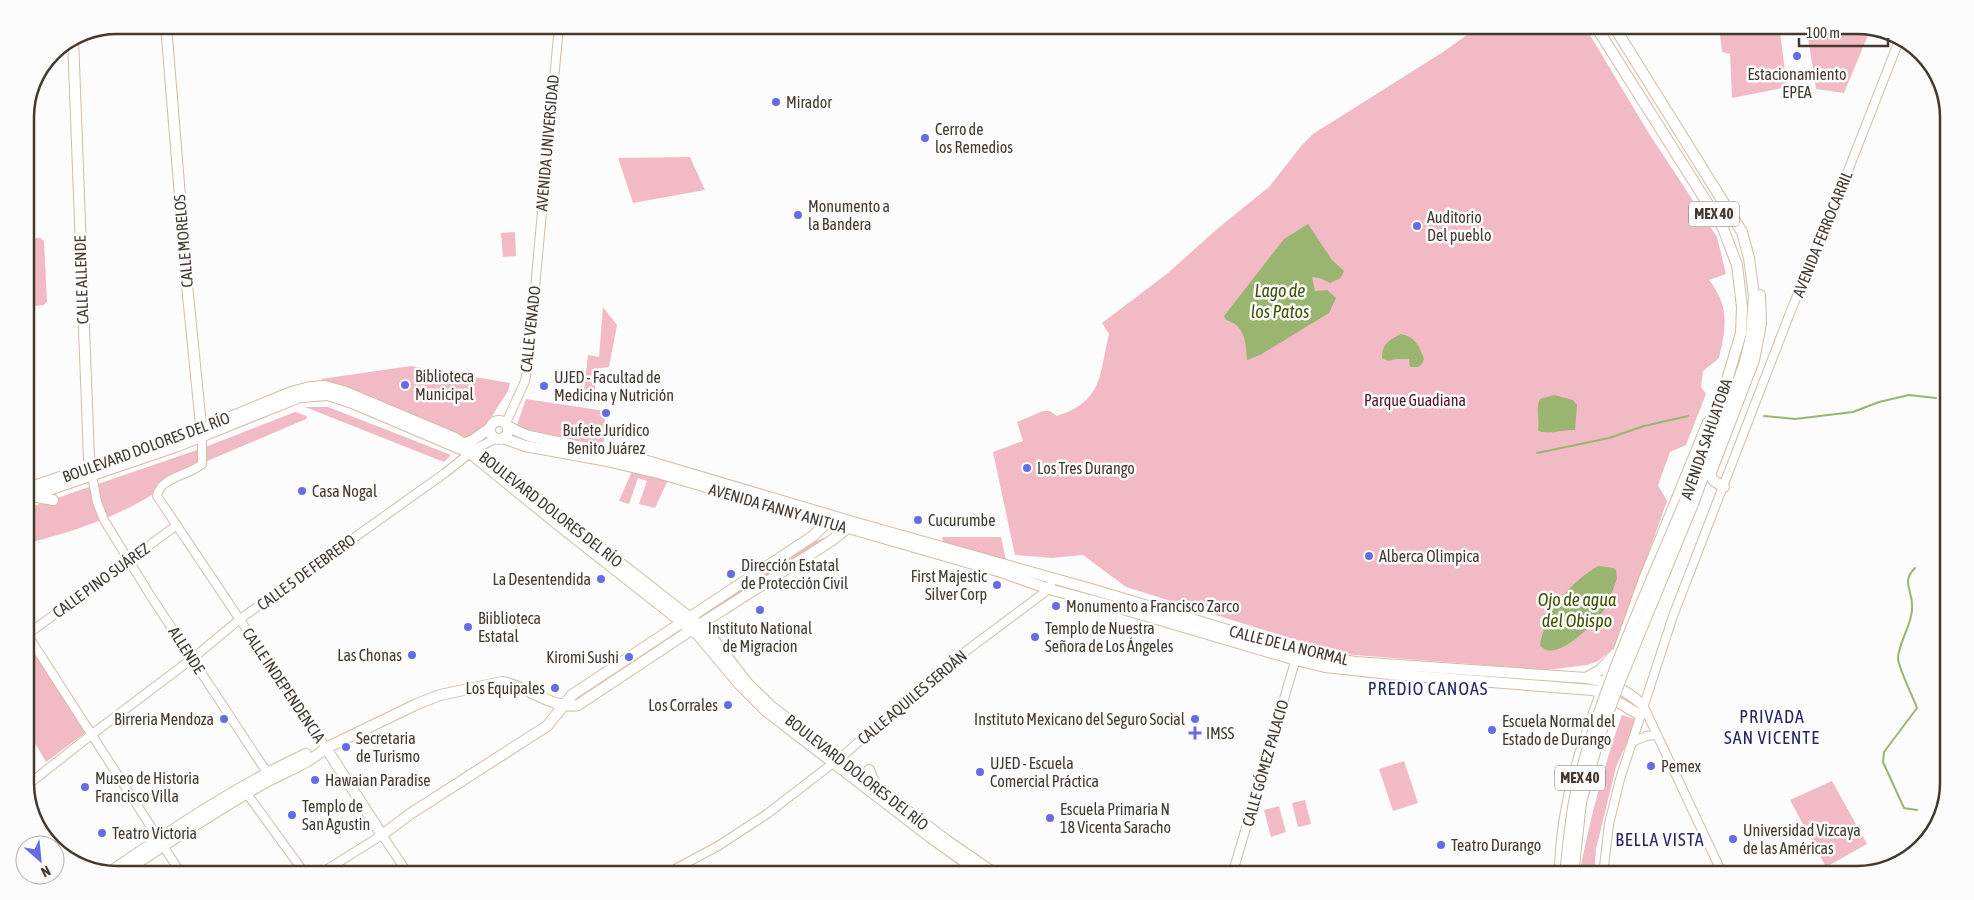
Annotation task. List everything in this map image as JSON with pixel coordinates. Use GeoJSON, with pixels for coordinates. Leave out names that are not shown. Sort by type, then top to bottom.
{"type":"FeatureCollection","features":[{"type":"Feature","properties":{"kind":"main road","name":"CALLE MORELOS"},"geometry":{"type":"LineString","coordinates":[[167,34],[187,286],[202,433]]}},
{"type":"Feature","properties":{"kind":"main road","name":"AVENIDA SAHUATOBA"},"geometry":{"type":"LineString","coordinates":[[1566,866],[1576,794],[1591,736],[1618,663],[1689,503],[1741,333],[1742,307],[1738,265],[1723,228],[1601,34]]}},
{"type":"Feature","properties":{"kind":"main road","name":"AVENIDA SAHUATOBA"},"geometry":{"type":"LineString","coordinates":[[1574,866],[1582,802],[1599,738],[1744,365],[1751,337],[1754,296],[1749,258],[1742,232],[1619,34]]}},
{"type":"Feature","properties":{"kind":"main road","name":"CALLE ALLENDE"},"geometry":{"type":"LineString","coordinates":[[73,46],[82,306],[91,472]]}},
{"type":"Feature","properties":{"kind":"main road"},"geometry":{"type":"LineString","coordinates":[[1724,487],[1714,481],[1710,475],[1754,360],[1761,324],[1761,303],[1756,266],[1751,244],[1742,232]]}},
{"type":"Feature","properties":{"kind":"main road","name":"BOULEVARD DOLORES DEL RÍO"},"geometry":{"type":"LineString","coordinates":[[34,492],[293,399],[318,395],[334,397],[468,451],[531,492],[685,620]]}},
{"type":"Feature","properties":{"kind":"main road"},"geometry":{"type":"LineString","coordinates":[[468,451],[496,421],[507,424],[508,432],[500,438],[491,434],[488,430]]}},
{"type":"Feature","properties":{"kind":"main road","name":"AVENIDA FANNY ANITUA"},"geometry":{"type":"LineString","coordinates":[[507,424],[529,436],[644,460],[832,521]]}},
{"type":"Feature","properties":{"kind":"main road","name":"AVENIDA FANNY ANITUA"},"geometry":{"type":"LineString","coordinates":[[500,438],[525,446],[627,465],[832,521],[1053,578]]}},
{"type":"Feature","properties":{"kind":"main road","name":"BOULEVARD DOLORES DEL RÍO"},"geometry":{"type":"LineString","coordinates":[[468,451],[685,620],[713,638],[757,693],[772,707],[930,837],[978,866]]}},
{"type":"Feature","properties":{"kind":"main road","name":"BOULEVARD DOLORES DEL RÍO"},"geometry":{"type":"LineString","coordinates":[[34,491],[60,478],[91,472]]}},
{"type":"Feature","properties":{"kind":"main road"},"geometry":{"type":"LineString","coordinates":[[526,477],[531,492]]}},
{"type":"Feature","properties":{"kind":"main road"},"geometry":{"type":"LineString","coordinates":[[34,480],[60,478]]}},
{"type":"Feature","properties":{"kind":"main road"},"geometry":{"type":"LineString","coordinates":[[506,482],[512,497]]}},
{"type":"Feature","properties":{"kind":"main road"},"geometry":{"type":"LineString","coordinates":[[34,496],[53,500]]}},
{"type":"Feature","properties":{"kind":"main road"},"geometry":{"type":"LineString","coordinates":[[382,834],[547,726],[569,705],[572,695],[813,536],[832,521]]}},
{"type":"Feature","properties":{"kind":"main road"},"geometry":{"type":"LineString","coordinates":[[831,539],[832,521]]}},
{"type":"Feature","properties":{"kind":"main road"},"geometry":{"type":"LineString","coordinates":[[120,866],[244,790],[316,749],[326,748],[417,704],[440,696],[497,683],[510,683],[532,694],[569,705],[582,703],[851,525]]}},
{"type":"Feature","properties":{"kind":"main road","name":"AVENIDA FANNY ANITUA"},"geometry":{"type":"LineString","coordinates":[[851,525],[1049,589]]}},
{"type":"Feature","properties":{"kind":"main road"},"geometry":{"type":"LineString","coordinates":[[813,536],[826,534],[831,539]]}},
{"type":"Feature","properties":{"kind":"main road"},"geometry":{"type":"LineString","coordinates":[[1001,572],[1007,572],[1012,568]]}},
{"type":"Feature","properties":{"kind":"main road","name":"CALLE DE LA NORMAL"},"geometry":{"type":"LineString","coordinates":[[1053,578],[1339,669],[1583,689],[1601,692],[1644,712]]}},
{"type":"Feature","properties":{"kind":"main road","name":"CALLE DE LA NORMAL"},"geometry":{"type":"LineString","coordinates":[[1049,589],[1297,656],[1605,681],[1626,690],[1644,712]]}},
{"type":"Feature","properties":{"kind":"main road","name":"BOULEVARD DOLORES DEL RÍO"},"geometry":{"type":"LineString","coordinates":[[695,627],[704,641],[750,696],[766,711],[876,786],[980,866]]}},
{"type":"Feature","properties":{"kind":"main road"},"geometry":{"type":"LineString","coordinates":[[1583,689],[1586,678],[1600,670],[1616,653]]}},
{"type":"Feature","properties":{"kind":"main road"},"geometry":{"type":"LineString","coordinates":[[766,690],[772,707]]}},
{"type":"Feature","properties":{"kind":"main road","name":"CALLE INDEPENDENCIA"},"geometry":{"type":"LineString","coordinates":[[326,748],[382,834]]}},
{"type":"Feature","properties":{"kind":"main road"},"geometry":{"type":"LineString","coordinates":[[869,770],[876,786]]}},
{"type":"Feature","properties":{"kind":"main road"},"geometry":{"type":"LineString","coordinates":[[131,866],[161,842]]}},
{"type":"Feature","properties":{"kind":"main road"},"geometry":{"type":"LineString","coordinates":[[976,854],[983,866]]}},
{"type":"Feature","properties":{"kind":"street","name":"AVENIDA UNIVERSIDAD"},"geometry":{"type":"LineString","coordinates":[[537,261],[558,34]]}},
{"type":"Feature","properties":{"kind":"street","name":"AVENIDA FERROCARRIL"},"geometry":{"type":"LineString","coordinates":[[1745,430],[1898,44]]}},
{"type":"Feature","properties":{"kind":"street","name":"CALLE VENADO"},"geometry":{"type":"LineString","coordinates":[[507,424],[525,381],[537,261]]}},
{"type":"Feature","properties":{"kind":"street"},"geometry":{"type":"LineString","coordinates":[[1560,866],[1561,839],[1568,794],[1579,754],[1643,579],[1706,422],[1715,414]]}},
{"type":"Feature","properties":{"kind":"street","name":"AVENIDA SAHUATOBA"},"geometry":{"type":"LineString","coordinates":[[1604,866],[1609,824],[1620,779],[1644,712],[1673,616],[1745,430]]}},
{"type":"Feature","properties":{"kind":"street","name":"CALLE MORELOS"},"geometry":{"type":"LineString","coordinates":[[157,496],[158,491],[165,484],[203,463],[202,433]]}},
{"type":"Feature","properties":{"kind":"street","name":"CALLE 5 DE FEBRERO"},"geometry":{"type":"LineString","coordinates":[[34,780],[193,658],[240,619],[468,451],[500,438]]}},
{"type":"Feature","properties":{"kind":"street","name":"CALLE ALLENDE"},"geometry":{"type":"LineString","coordinates":[[91,472],[97,502],[104,520]]}},
{"type":"Feature","properties":{"kind":"street","name":"CALLE INDEPENDENCIA"},"geometry":{"type":"LineString","coordinates":[[157,496],[326,748]]}},
{"type":"Feature","properties":{"kind":"street","name":"ALLENDE"},"geometry":{"type":"LineString","coordinates":[[104,520],[269,776]]}},
{"type":"Feature","properties":{"kind":"street","name":"CALLE PINO SUÁREZ"},"geometry":{"type":"LineString","coordinates":[[34,628],[177,525]]}},
{"type":"Feature","properties":{"kind":"street"},"geometry":{"type":"LineString","coordinates":[[1049,589],[1053,578]]}},
{"type":"Feature","properties":{"kind":"street","name":"CALLE AQUILES SERDÁN"},"geometry":{"type":"LineString","coordinates":[[682,866],[740,832],[837,760],[925,684],[1049,589]]}},
{"type":"Feature","properties":{"kind":"street"},"geometry":{"type":"LineString","coordinates":[[34,646],[176,866]]}},
{"type":"Feature","properties":{"kind":"street","name":"CALLE GÓMEZ PALACIO"},"geometry":{"type":"LineString","coordinates":[[1235,866],[1297,656]]}},
{"type":"Feature","properties":{"kind":"street"},"geometry":{"type":"LineString","coordinates":[[1644,712],[1657,735],[1718,866]]}},
{"type":"Feature","properties":{"kind":"street"},"geometry":{"type":"LineString","coordinates":[[1632,742],[1646,736],[1657,735]]}},
{"type":"Feature","properties":{"kind":"street"},"geometry":{"type":"LineString","coordinates":[[244,790],[299,866]]}},
{"type":"Feature","properties":{"kind":"street"},"geometry":{"type":"LineString","coordinates":[[332,866],[382,834]]}},
{"type":"Feature","properties":{"kind":"street","name":"CALLE INDEPENDENCIA"},"geometry":{"type":"LineString","coordinates":[[382,834],[403,866]]}},
{"type":"Feature","properties":{"kind":"green space","name":"Parque Guadiana"},"geometry":{"type":"Polygon","coordinates":[[[1468,34],[1589,34],[1648,132],[1717,237],[1726,274],[1709,280],[1716,290],[1723,308],[1724,327],[1719,358],[1703,371],[1701,387],[1706,394],[1686,445],[1670,452],[1658,485],[1667,501],[1615,647],[1598,661],[1587,665],[1547,670],[1341,654],[1126,587],[1083,555],[1052,558],[1015,555],[993,452],[1023,441],[1017,422],[1043,411],[1050,411],[1057,416],[1083,403],[1091,395],[1100,374],[1109,334],[1102,323],[1168,273],[1217,229],[1269,187],[1313,134],[1468,34]]]}},
{"type":"Feature","properties":{"kind":"green space"},"geometry":{"type":"Polygon","coordinates":[[[1720,34],[1780,34],[1787,87],[1732,98],[1730,54],[1722,52],[1720,34]]]}},
{"type":"Feature","properties":{"kind":"green space"},"geometry":{"type":"Polygon","coordinates":[[[1807,34],[1868,35],[1844,93],[1816,89],[1807,34]]]}},
{"type":"Feature","properties":{"kind":"green space"},"geometry":{"type":"Polygon","coordinates":[[[690,157],[705,190],[633,203],[618,158],[690,157]]]}},
{"type":"Feature","properties":{"kind":"green space"},"geometry":{"type":"Polygon","coordinates":[[[515,232],[516,256],[503,257],[501,233],[515,232]]]}},
{"type":"Feature","properties":{"kind":"green space"},"geometry":{"type":"Polygon","coordinates":[[[34,238],[40,238],[44,241],[47,302],[44,305],[34,306],[34,238]]]}},
{"type":"Feature","properties":{"kind":"green space"},"geometry":{"type":"Polygon","coordinates":[[[603,307],[617,325],[609,367],[594,369],[592,381],[596,383],[593,399],[583,399],[588,355],[599,357],[603,307]]]}},
{"type":"Feature","properties":{"kind":"green space"},"geometry":{"type":"Polygon","coordinates":[[[411,366],[510,383],[508,391],[483,430],[470,441],[321,379],[411,366]]]}},
{"type":"Feature","properties":{"kind":"green space"},"geometry":{"type":"Polygon","coordinates":[[[526,399],[605,411],[604,442],[557,445],[513,436],[526,399]]]}},
{"type":"Feature","properties":{"kind":"green space"},"geometry":{"type":"Polygon","coordinates":[[[305,407],[328,407],[451,455],[444,462],[305,407]]]}},
{"type":"Feature","properties":{"kind":"green space"},"geometry":{"type":"Polygon","coordinates":[[[295,412],[307,416],[306,419],[165,479],[152,494],[121,512],[74,530],[34,541],[34,506],[200,449],[295,412]]]}},
{"type":"Feature","properties":{"kind":"green space"},"geometry":{"type":"Polygon","coordinates":[[[632,471],[668,480],[655,508],[639,504],[647,481],[638,478],[629,504],[619,501],[632,471]]]}},
{"type":"Feature","properties":{"kind":"green space"},"geometry":{"type":"Polygon","coordinates":[[[942,537],[1001,537],[1006,560],[944,546],[942,537]]]}},
{"type":"Feature","properties":{"kind":"green space"},"geometry":{"type":"Polygon","coordinates":[[[824,538],[826,540],[710,616],[706,614],[706,611],[816,541],[824,538]]]}},
{"type":"Feature","properties":{"kind":"green space"},"geometry":{"type":"Polygon","coordinates":[[[34,653],[85,733],[46,762],[34,741],[34,653]]]}},
{"type":"Feature","properties":{"kind":"green space"},"geometry":{"type":"Polygon","coordinates":[[[1622,715],[1637,720],[1616,767],[1596,849],[1595,866],[1581,866],[1598,794],[1622,715]]]}},
{"type":"Feature","properties":{"kind":"green space"},"geometry":{"type":"Polygon","coordinates":[[[1404,761],[1418,803],[1393,811],[1379,769],[1404,761]]]}},
{"type":"Feature","properties":{"kind":"green space"},"geometry":{"type":"Polygon","coordinates":[[[1832,781],[1867,844],[1825,866],[1790,800],[1832,781]]]}},
{"type":"Feature","properties":{"kind":"green space"},"geometry":{"type":"Polygon","coordinates":[[[1305,800],[1311,824],[1298,827],[1292,803],[1305,800]]]}},
{"type":"Feature","properties":{"kind":"green space"},"geometry":{"type":"Polygon","coordinates":[[[1279,806],[1286,832],[1271,837],[1264,810],[1279,806]]]}},
{"type":"Feature","properties":{"kind":"water","name":"Lago de los Patos"},"geometry":{"type":"Polygon","coordinates":[[[1308,224],[1332,260],[1344,271],[1341,278],[1330,283],[1320,278],[1312,277],[1315,291],[1327,290],[1336,298],[1329,313],[1260,355],[1247,360],[1245,341],[1241,330],[1232,322],[1226,320],[1224,316],[1284,239],[1308,224]]]}},
{"type":"Feature","properties":{"kind":"water"},"geometry":{"type":"Polygon","coordinates":[[[1401,334],[1410,337],[1416,342],[1424,359],[1418,367],[1410,367],[1409,359],[1388,361],[1382,358],[1383,349],[1387,343],[1401,334]]]}},
{"type":"Feature","properties":{"kind":"water"},"geometry":{"type":"Polygon","coordinates":[[[1554,395],[1573,400],[1577,405],[1575,430],[1541,432],[1538,430],[1538,406],[1540,399],[1554,395]]]}},
{"type":"Feature","properties":{"kind":"water","name":"Ojo de agua del Obispo"},"geometry":{"type":"Polygon","coordinates":[[[1598,566],[1616,570],[1617,578],[1604,610],[1592,624],[1564,647],[1546,650],[1540,645],[1547,621],[1553,610],[1577,581],[1598,566]]]}},
{"type":"Feature","properties":{"kind":"waterway"},"geometry":{"type":"LineString","coordinates":[[1764,416],[1795,419],[1853,412],[1879,402],[1909,395],[1936,398]]}},
{"type":"Feature","properties":{"kind":"waterway"},"geometry":{"type":"LineString","coordinates":[[1537,453],[1609,438],[1644,426],[1688,416]]}},
{"type":"Feature","properties":{"kind":"waterway"},"geometry":{"type":"LineString","coordinates":[[1915,568],[1908,578],[1912,610],[1898,658],[1917,708],[1884,752],[1883,762],[1904,808],[1917,810]]}},
{"type":"Feature","properties":{"kind":"place","name":"Estacionamiento EPEA"},"geometry":{"type":"Point","coordinates":[1797,56]}},
{"type":"Feature","properties":{"kind":"place","name":"Mirador"},"geometry":{"type":"Point","coordinates":[776,102]}},
{"type":"Feature","properties":{"kind":"place","name":"Cerro de los Remedios"},"geometry":{"type":"Point","coordinates":[925,138]}},
{"type":"Feature","properties":{"kind":"place","name":"Monumento a la Bandera"},"geometry":{"type":"Point","coordinates":[798,215]}},
{"type":"Feature","properties":{"kind":"place","name":"Auditorio Del pueblo"},"geometry":{"type":"Point","coordinates":[1417,226]}},
{"type":"Feature","properties":{"kind":"place","name":"Biblioteca Municipal"},"geometry":{"type":"Point","coordinates":[405,385]}},
{"type":"Feature","properties":{"kind":"place","name":"UJED - Facultad de Medicina y Nutrición"},"geometry":{"type":"Point","coordinates":[544,386]}},
{"type":"Feature","properties":{"kind":"place","name":"Bufete Jurídico Benito Juárez"},"geometry":{"type":"Point","coordinates":[606,413]}},
{"type":"Feature","properties":{"kind":"place","name":"Los Tres Durango"},"geometry":{"type":"Point","coordinates":[1027,468]}},
{"type":"Feature","properties":{"kind":"place","name":"Casa Nogal"},"geometry":{"type":"Point","coordinates":[302,491]}},
{"type":"Feature","properties":{"kind":"place","name":"Cucurumbe"},"geometry":{"type":"Point","coordinates":[918,520]}},
{"type":"Feature","properties":{"kind":"place","name":"Alberca Olimpica"},"geometry":{"type":"Point","coordinates":[1369,556]}},
{"type":"Feature","properties":{"kind":"place","name":"Dirección Estatal de Protección Civil"},"geometry":{"type":"Point","coordinates":[731,574]}},
{"type":"Feature","properties":{"kind":"place","name":"La Desentendida"},"geometry":{"type":"Point","coordinates":[601,579]}},
{"type":"Feature","properties":{"kind":"place","name":"First Majestic Silver Corp"},"geometry":{"type":"Point","coordinates":[997,585]}},
{"type":"Feature","properties":{"kind":"place","name":"Monumento a Francisco Zarco"},"geometry":{"type":"Point","coordinates":[1056,606]}},
{"type":"Feature","properties":{"kind":"place","name":"Instituto National de Migracion"},"geometry":{"type":"Point","coordinates":[760,610]}},
{"type":"Feature","properties":{"kind":"place","name":"Biiblioteca Estatal"},"geometry":{"type":"Point","coordinates":[468,627]}},
{"type":"Feature","properties":{"kind":"place","name":"Templo de Nuestra Señora de Los Ángeles"},"geometry":{"type":"Point","coordinates":[1035,637]}},
{"type":"Feature","properties":{"kind":"place","name":"Las Chonas"},"geometry":{"type":"Point","coordinates":[412,655]}},
{"type":"Feature","properties":{"kind":"place","name":"Kiromi Sushi"},"geometry":{"type":"Point","coordinates":[629,657]}},
{"type":"Feature","properties":{"kind":"place","name":"Los Equipales"},"geometry":{"type":"Point","coordinates":[555,688]}},
{"type":"Feature","properties":{"kind":"place","name":"Los Corrales"},"geometry":{"type":"Point","coordinates":[728,705]}},
{"type":"Feature","properties":{"kind":"place","name":"Birreria Mendoza"},"geometry":{"type":"Point","coordinates":[224,719]}},
{"type":"Feature","properties":{"kind":"place","name":"Instituto Mexicano del Seguro Social"},"geometry":{"type":"Point","coordinates":[1195,719]}},
{"type":"Feature","properties":{"kind":"place","name":"Escuela Normal del Estado de Durango"},"geometry":{"type":"Point","coordinates":[1492,730]}},
{"type":"Feature","properties":{"kind":"place","name":"IMSS"},"geometry":{"type":"Point","coordinates":[1195,733]}},
{"type":"Feature","properties":{"kind":"place","name":"Secretaria de Turismo"},"geometry":{"type":"Point","coordinates":[346,747]}},
{"type":"Feature","properties":{"kind":"place","name":"Pemex"},"geometry":{"type":"Point","coordinates":[1651,766]}},
{"type":"Feature","properties":{"kind":"place","name":"UJED - Escuela Comercial Práctica"},"geometry":{"type":"Point","coordinates":[980,772]}},
{"type":"Feature","properties":{"kind":"place","name":"Hawaian Paradise"},"geometry":{"type":"Point","coordinates":[315,780]}},
{"type":"Feature","properties":{"kind":"place","name":"Museo de Historia Francisco Villa"},"geometry":{"type":"Point","coordinates":[85,787]}},
{"type":"Feature","properties":{"kind":"place","name":"Templo de San Agustin"},"geometry":{"type":"Point","coordinates":[292,815]}},
{"type":"Feature","properties":{"kind":"place","name":"Escuela Primaria N 18 Vicenta Saracho"},"geometry":{"type":"Point","coordinates":[1050,818]}},
{"type":"Feature","properties":{"kind":"place","name":"Teatro Victoria"},"geometry":{"type":"Point","coordinates":[102,833]}},
{"type":"Feature","properties":{"kind":"place","name":"Universidad Vizcaya de las Américas"},"geometry":{"type":"Point","coordinates":[1733,839]}},
{"type":"Feature","properties":{"kind":"place","name":"Teatro Durango"},"geometry":{"type":"Point","coordinates":[1441,845]}},
{"type":"Feature","properties":{"kind":"district","name":"PREDIO CANOAS"},"geometry":{"type":"Point","coordinates":[1428,689]}},
{"type":"Feature","properties":{"kind":"district","name":"PRIVADA SAN VICENTE"},"geometry":{"type":"Point","coordinates":[1772,728]}},
{"type":"Feature","properties":{"kind":"district","name":"BELLA VISTA"},"geometry":{"type":"Point","coordinates":[1660,840]}}]}
